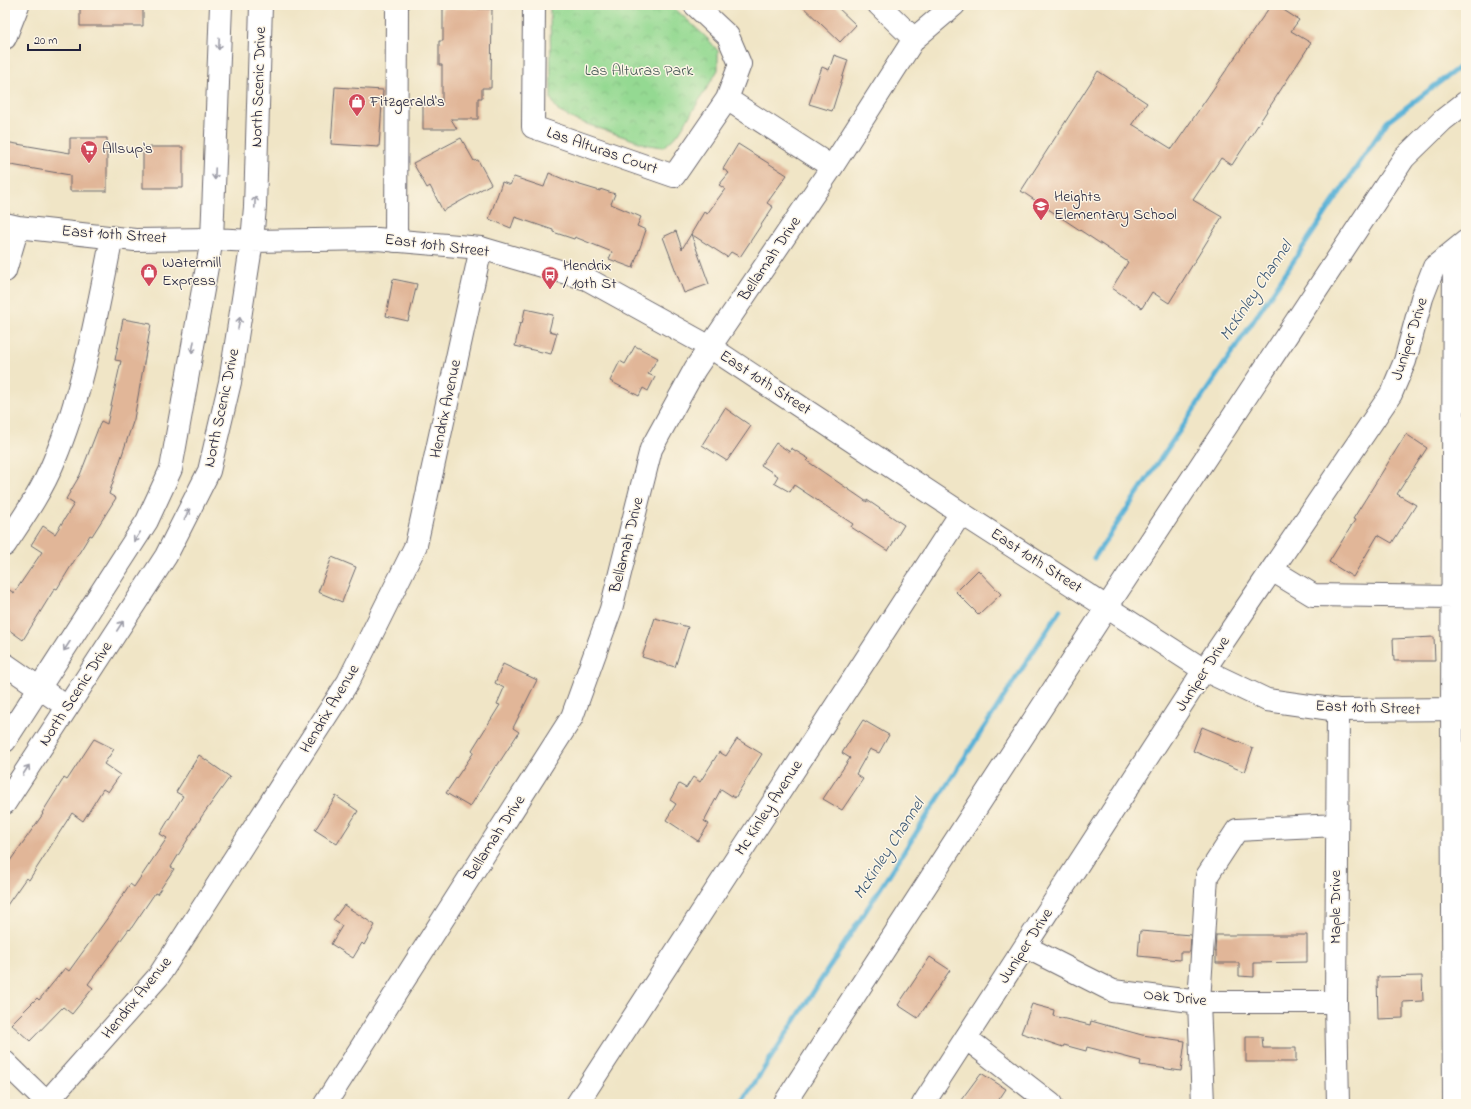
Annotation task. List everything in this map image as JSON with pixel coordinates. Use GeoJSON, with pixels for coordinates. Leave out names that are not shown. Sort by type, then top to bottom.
{"type":"FeatureCollection","features":[{"type":"Feature","properties":{"kind":"street"},"geometry":{"type":"LineString","coordinates":[[5,38],[18,5]]}},
{"type":"Feature","properties":{"kind":"street"},"geometry":{"type":"LineString","coordinates":[[5,741],[147,521],[171,469],[212,240],[221,5]]}},
{"type":"Feature","properties":{"kind":"street","name":"North Scenic Drive"},"geometry":{"type":"LineString","coordinates":[[5,803],[166,556],[209,471],[230,382],[252,241],[255,207],[261,5]]}},
{"type":"Feature","properties":{"kind":"street"},"geometry":{"type":"LineString","coordinates":[[396,241],[397,5]]}},
{"type":"Feature","properties":{"kind":"street","name":"Las Alturas Court"},"geometry":{"type":"LineString","coordinates":[[534,5],[533,127],[674,176],[728,99],[740,64],[728,36],[695,5]]}},
{"type":"Feature","properties":{"kind":"street"},"geometry":{"type":"LineString","coordinates":[[879,5],[914,39]]}},
{"type":"Feature","properties":{"kind":"street","name":"Bellamah Drive"},"geometry":{"type":"LineString","coordinates":[[325,1104],[572,717],[611,609],[651,449],[695,369],[832,167],[914,39],[954,5]]}},
{"type":"Feature","properties":{"kind":"street"},"geometry":{"type":"LineString","coordinates":[[728,99],[832,167]]}},
{"type":"Feature","properties":{"kind":"street"},"geometry":{"type":"LineString","coordinates":[[784,1104],[1107,607],[1404,158],[1443,120],[1466,102]]}},
{"type":"Feature","properties":{"kind":"street"},"geometry":{"type":"LineString","coordinates":[[5,271],[11,226]]}},
{"type":"Feature","properties":{"kind":"street","name":"East 10th Street"},"geometry":{"type":"LineString","coordinates":[[11,226],[135,240],[252,241],[377,239],[481,248],[587,280],[710,347],[961,513],[1204,670],[1267,700],[1338,710],[1459,710]]}},
{"type":"Feature","properties":{"kind":"street"},"geometry":{"type":"LineString","coordinates":[[5,545],[34,500],[54,461],[74,404],[94,325],[112,237]]}},
{"type":"Feature","properties":{"kind":"street"},"geometry":{"type":"LineString","coordinates":[[1454,1104],[1459,710],[1453,597],[1460,246]]}},
{"type":"Feature","properties":{"kind":"street","name":"Juniper Drive"},"geometry":{"type":"LineString","coordinates":[[923,1104],[1204,670],[1391,394],[1405,361],[1422,298],[1434,267],[1460,246]]}},
{"type":"Feature","properties":{"kind":"street","name":"Hendrix Avenue"},"geometry":{"type":"LineString","coordinates":[[46,1104],[158,977],[348,682],[416,545],[481,248]]}},
{"type":"Feature","properties":{"kind":"street","name":"Mc Kinley Avenue"},"geometry":{"type":"LineString","coordinates":[[577,1104],[961,513]]}},
{"type":"Feature","properties":{"kind":"street"},"geometry":{"type":"LineString","coordinates":[[1272,570],[1314,595],[1453,597]]}},
{"type":"Feature","properties":{"kind":"street"},"geometry":{"type":"LineString","coordinates":[[5,664],[67,707]]}},
{"type":"Feature","properties":{"kind":"street","name":"Maple Drive"},"geometry":{"type":"LineString","coordinates":[[1338,710],[1336,1002],[1338,1104]]}},
{"type":"Feature","properties":{"kind":"street"},"geometry":{"type":"LineString","coordinates":[[1203,1104],[1199,1002],[1207,876],[1238,830],[1337,825]]}},
{"type":"Feature","properties":{"kind":"street","name":"Oak Drive"},"geometry":{"type":"LineString","coordinates":[[1026,947],[1113,991],[1199,1002],[1336,1002]]}},
{"type":"Feature","properties":{"kind":"street"},"geometry":{"type":"LineString","coordinates":[[966,1038],[1051,1104]]}},
{"type":"Feature","properties":{"kind":"street"},"geometry":{"type":"LineString","coordinates":[[5,1062],[46,1104]]}},
{"type":"Feature","properties":{"kind":"green space","name":"Las Alturas Park"},"geometry":{"type":"Polygon","coordinates":[[[550,5],[671,5],[708,39],[718,51],[718,70],[679,133],[664,147],[648,145],[575,120],[558,111],[551,99],[550,5]]]}},
{"type":"Feature","properties":{"kind":"building"},"geometry":{"type":"Polygon","coordinates":[[[80,5],[143,5],[143,26],[80,26],[80,5]]]}},
{"type":"Feature","properties":{"kind":"building"},"geometry":{"type":"Polygon","coordinates":[[[801,5],[835,5],[856,25],[840,42],[801,5]]]}},
{"type":"Feature","properties":{"kind":"building"},"geometry":{"type":"Polygon","coordinates":[[[1271,5],[1276,5],[1299,20],[1291,31],[1311,43],[1232,165],[1221,158],[1193,200],[1222,217],[1169,303],[1152,292],[1142,308],[1112,288],[1128,262],[1021,191],[1098,71],[1147,103],[1132,124],[1172,149],[1271,5]]]}},
{"type":"Feature","properties":{"kind":"building"},"geometry":{"type":"Polygon","coordinates":[[[443,8],[492,9],[491,88],[482,88],[482,98],[478,98],[478,119],[451,119],[457,129],[423,129],[423,104],[442,104],[442,65],[439,65],[439,41],[443,41],[443,8]]]}},
{"type":"Feature","properties":{"kind":"building"},"geometry":{"type":"Polygon","coordinates":[[[834,55],[848,60],[832,111],[809,104],[822,67],[829,70],[834,55]]]}},
{"type":"Feature","properties":{"kind":"building","name":"Fitzgerald's"},"geometry":{"type":"Polygon","coordinates":[[[335,87],[383,90],[379,147],[331,144],[335,87]]]}},
{"type":"Feature","properties":{"kind":"building"},"geometry":{"type":"Polygon","coordinates":[[[70,138],[107,138],[107,191],[70,191],[70,175],[5,164],[5,142],[70,153],[70,138]]]}},
{"type":"Feature","properties":{"kind":"building"},"geometry":{"type":"Polygon","coordinates":[[[461,138],[474,161],[478,160],[491,184],[443,211],[430,186],[427,188],[413,163],[461,138]]]}},
{"type":"Feature","properties":{"kind":"building"},"geometry":{"type":"Polygon","coordinates":[[[738,144],[787,175],[767,203],[773,207],[740,257],[731,252],[727,257],[691,234],[704,212],[707,214],[725,189],[719,185],[729,173],[723,169],[738,144]]]}},
{"type":"Feature","properties":{"kind":"building"},"geometry":{"type":"Polygon","coordinates":[[[143,147],[183,147],[183,188],[143,188],[143,147]]]}},
{"type":"Feature","properties":{"kind":"building"},"geometry":{"type":"Polygon","coordinates":[[[549,173],[570,182],[615,194],[611,204],[641,217],[637,226],[646,230],[633,268],[609,259],[612,252],[575,237],[574,239],[553,232],[553,230],[515,217],[511,228],[489,219],[502,182],[510,185],[514,177],[544,187],[549,173]]]}},
{"type":"Feature","properties":{"kind":"building"},"geometry":{"type":"Polygon","coordinates":[[[676,231],[682,249],[691,234],[709,284],[684,293],[663,237],[676,231]]]}},
{"type":"Feature","properties":{"kind":"building"},"geometry":{"type":"Polygon","coordinates":[[[393,279],[417,284],[408,321],[386,316],[393,279]]]}},
{"type":"Feature","properties":{"kind":"building"},"geometry":{"type":"Polygon","coordinates":[[[525,309],[553,315],[549,331],[557,333],[551,354],[515,346],[525,309]]]}},
{"type":"Feature","properties":{"kind":"building"},"geometry":{"type":"Polygon","coordinates":[[[123,319],[151,324],[134,419],[109,494],[116,498],[92,536],[90,535],[57,589],[55,588],[23,640],[5,627],[5,587],[14,593],[42,552],[31,545],[43,526],[55,534],[74,504],[66,499],[80,475],[101,421],[107,424],[121,361],[115,360],[123,319]]]}},
{"type":"Feature","properties":{"kind":"building"},"geometry":{"type":"Polygon","coordinates":[[[635,346],[658,358],[648,374],[655,377],[648,391],[643,388],[639,396],[610,381],[620,361],[625,364],[635,346]]]}},
{"type":"Feature","properties":{"kind":"building"},"geometry":{"type":"Polygon","coordinates":[[[725,408],[751,426],[727,461],[702,445],[725,408]]]}},
{"type":"Feature","properties":{"kind":"building"},"geometry":{"type":"Polygon","coordinates":[[[1406,434],[1427,448],[1397,494],[1416,505],[1392,543],[1378,535],[1353,577],[1329,562],[1355,520],[1353,519],[1406,434]]]}},
{"type":"Feature","properties":{"kind":"building"},"geometry":{"type":"Polygon","coordinates":[[[776,443],[790,452],[791,448],[809,459],[807,461],[904,525],[888,551],[851,527],[853,524],[794,485],[790,492],[774,483],[778,476],[761,465],[776,443]]]}},
{"type":"Feature","properties":{"kind":"building"},"geometry":{"type":"Polygon","coordinates":[[[332,557],[356,567],[342,602],[318,592],[332,557]]]}},
{"type":"Feature","properties":{"kind":"building"},"geometry":{"type":"Polygon","coordinates":[[[978,570],[1001,594],[979,615],[956,592],[978,570]]]}},
{"type":"Feature","properties":{"kind":"building"},"geometry":{"type":"Polygon","coordinates":[[[655,618],[688,627],[675,667],[642,657],[655,618]]]}},
{"type":"Feature","properties":{"kind":"building"},"geometry":{"type":"Polygon","coordinates":[[[1434,637],[1435,661],[1394,661],[1393,639],[1434,637]]]}},
{"type":"Feature","properties":{"kind":"building"},"geometry":{"type":"Polygon","coordinates":[[[503,664],[537,680],[513,728],[519,732],[497,766],[496,765],[470,807],[446,793],[474,752],[472,750],[500,705],[497,704],[504,688],[495,683],[503,664]]]}},
{"type":"Feature","properties":{"kind":"building"},"geometry":{"type":"Polygon","coordinates":[[[863,720],[889,735],[879,753],[870,749],[856,774],[863,779],[842,810],[823,799],[850,758],[842,753],[863,720]]]}},
{"type":"Feature","properties":{"kind":"building"},"geometry":{"type":"Polygon","coordinates":[[[1202,727],[1253,748],[1245,772],[1193,751],[1202,727]]]}},
{"type":"Feature","properties":{"kind":"building"},"geometry":{"type":"Polygon","coordinates":[[[94,739],[114,749],[104,764],[120,775],[108,792],[103,789],[83,821],[72,813],[29,880],[26,878],[5,908],[5,868],[43,814],[42,813],[64,778],[67,780],[94,739]]]}},
{"type":"Feature","properties":{"kind":"building"},"geometry":{"type":"Polygon","coordinates":[[[737,739],[762,754],[735,798],[721,789],[704,821],[709,824],[698,841],[666,820],[676,804],[670,800],[679,784],[686,788],[693,777],[700,782],[719,752],[726,756],[737,739]]]}},
{"type":"Feature","properties":{"kind":"building"},"geometry":{"type":"Polygon","coordinates":[[[199,755],[230,777],[202,816],[171,867],[174,869],[157,894],[155,893],[130,930],[129,929],[88,984],[93,988],[72,1014],[63,1007],[30,1041],[11,1024],[37,998],[39,1000],[65,968],[69,971],[130,884],[134,887],[167,838],[160,834],[183,796],[176,792],[199,755]]]}},
{"type":"Feature","properties":{"kind":"building"},"geometry":{"type":"Polygon","coordinates":[[[336,796],[358,811],[337,844],[315,830],[336,796]]]}},
{"type":"Feature","properties":{"kind":"building"},"geometry":{"type":"Polygon","coordinates":[[[344,905],[375,925],[364,945],[362,943],[353,958],[331,944],[342,926],[333,920],[344,905]]]}},
{"type":"Feature","properties":{"kind":"building"},"geometry":{"type":"Polygon","coordinates":[[[1140,931],[1191,935],[1190,952],[1180,952],[1180,960],[1138,956],[1140,931]]]}},
{"type":"Feature","properties":{"kind":"building"},"geometry":{"type":"Polygon","coordinates":[[[1216,935],[1307,935],[1307,962],[1254,963],[1254,977],[1239,976],[1239,963],[1216,963],[1216,935]]]}},
{"type":"Feature","properties":{"kind":"building"},"geometry":{"type":"Polygon","coordinates":[[[930,957],[950,970],[918,1018],[898,1005],[930,957]]]}},
{"type":"Feature","properties":{"kind":"building"},"geometry":{"type":"Polygon","coordinates":[[[1422,976],[1423,1001],[1403,1002],[1403,1018],[1378,1019],[1377,977],[1422,976]]]}},
{"type":"Feature","properties":{"kind":"building"},"geometry":{"type":"Polygon","coordinates":[[[1032,1004],[1054,1010],[1053,1016],[1090,1025],[1091,1021],[1142,1035],[1185,1041],[1181,1071],[1140,1065],[1141,1061],[1087,1047],[1086,1051],[1064,1045],[1063,1047],[1021,1033],[1032,1004]]]}},
{"type":"Feature","properties":{"kind":"building"},"geometry":{"type":"Polygon","coordinates":[[[1246,1037],[1262,1037],[1263,1048],[1296,1048],[1296,1062],[1246,1062],[1246,1037]]]}},
{"type":"Feature","properties":{"kind":"building"},"geometry":{"type":"Polygon","coordinates":[[[981,1073],[1006,1089],[996,1104],[958,1104],[981,1073]]]}},
{"type":"Feature","properties":{"kind":"waterway","name":"McKinley Channel"},"geometry":{"type":"LineString","coordinates":[[1094,558],[1387,122],[1466,62]]}},
{"type":"Feature","properties":{"kind":"waterway","name":"McKinley Channel"},"geometry":{"type":"LineString","coordinates":[[741,1104],[1060,610]]}},
{"type":"Feature","properties":{"kind":"place","name":"Fitzgerald's"},"geometry":{"type":"Point","coordinates":[357,117]}},
{"type":"Feature","properties":{"kind":"place","name":"Allsup's"},"geometry":{"type":"Point","coordinates":[89,164]}},
{"type":"Feature","properties":{"kind":"place","name":"Heights Elementary School"},"geometry":{"type":"Point","coordinates":[1041,221]}},
{"type":"Feature","properties":{"kind":"place","name":"Watermill Express"},"geometry":{"type":"Point","coordinates":[149,287]}},
{"type":"Feature","properties":{"kind":"place","name":"Hendrix / 10th St"},"geometry":{"type":"Point","coordinates":[550,290]}}]}
